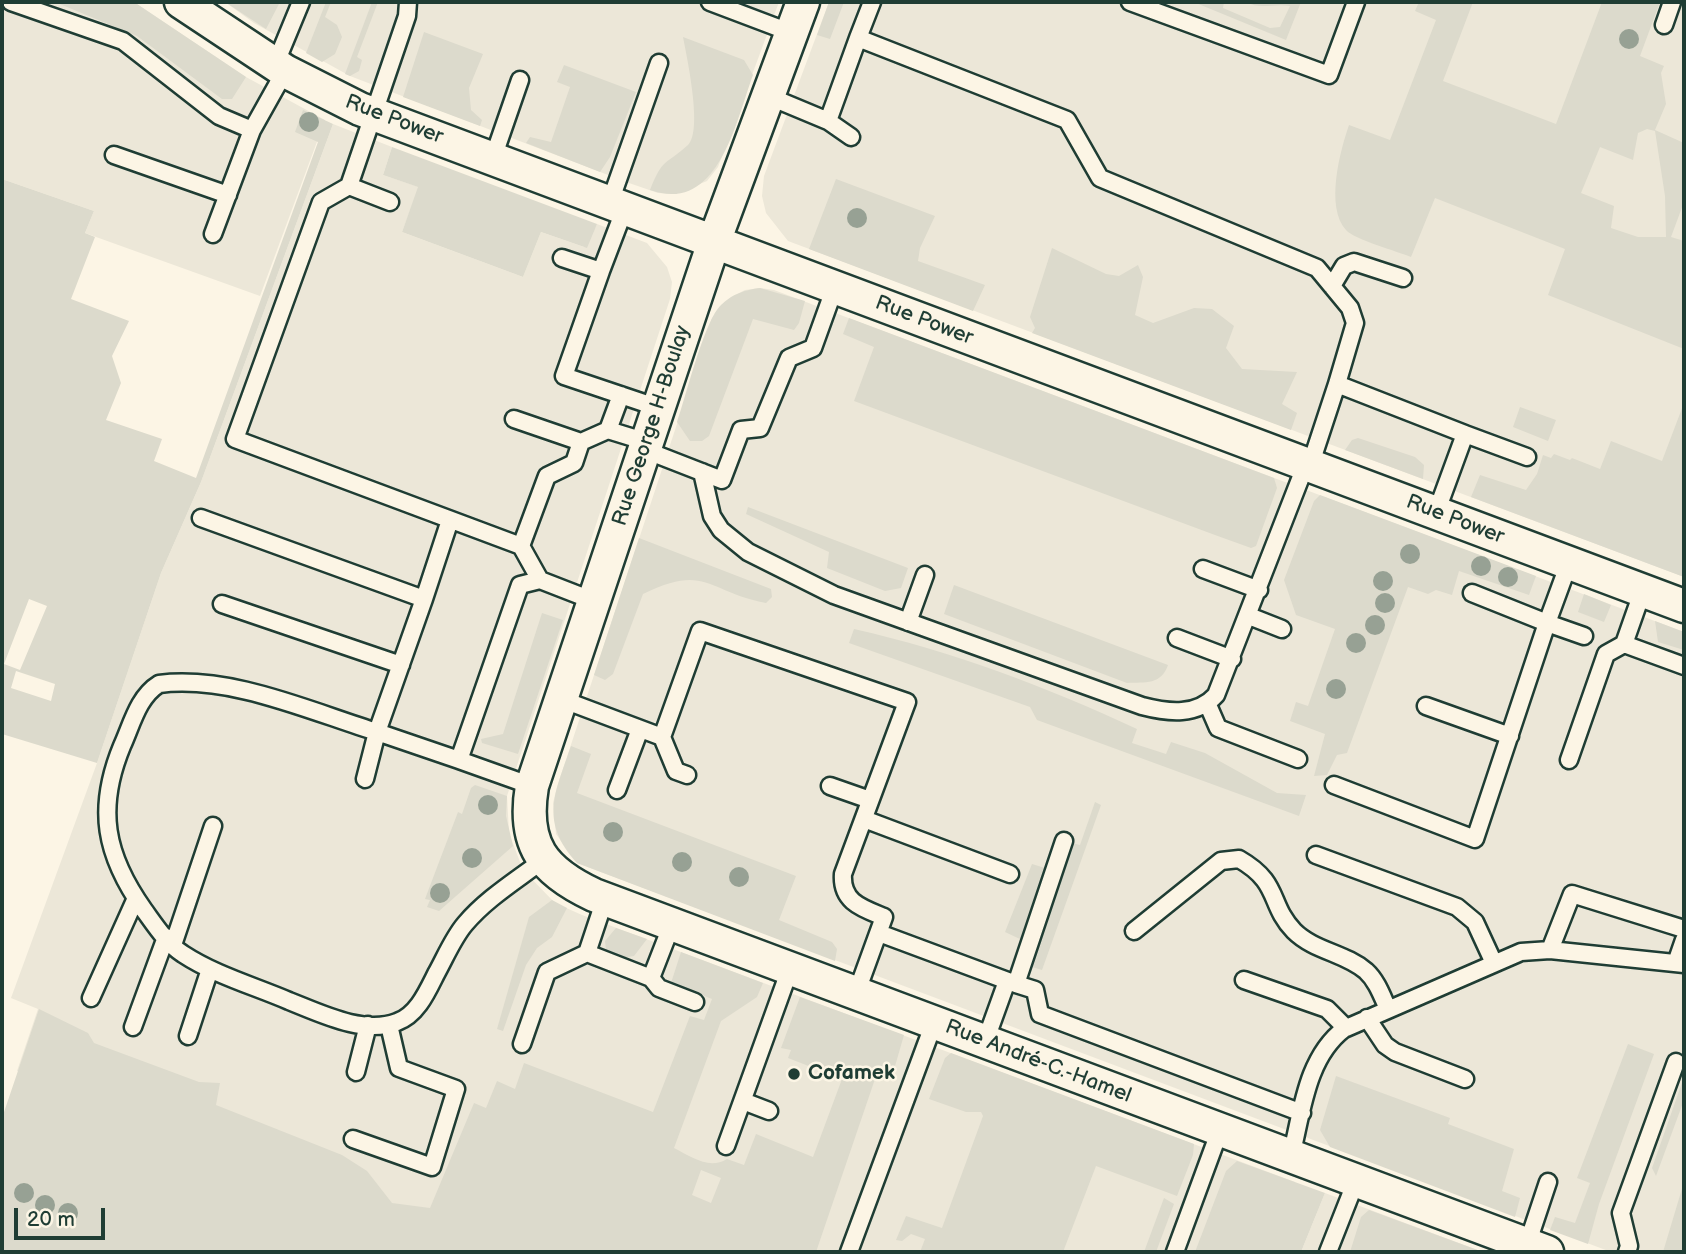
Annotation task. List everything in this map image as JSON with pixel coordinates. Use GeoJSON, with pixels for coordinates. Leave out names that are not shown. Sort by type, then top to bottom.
{"type":"FeatureCollection","features":[{"type":"Feature","properties":{"kind":"street","name":"Rue Power"},"geometry":{"type":"LineString","coordinates":[[181,2],[280,68],[374,114],[1684,606]]}},
{"type":"Feature","properties":{"kind":"street","name":"Rue George H-Boulay"},"geometry":{"type":"LineString","coordinates":[[541,857],[530,825],[532,786],[714,242],[803,2]]}},
{"type":"Feature","properties":{"kind":"street","name":"Rue André-C.-Hamel"},"geometry":{"type":"LineString","coordinates":[[541,857],[560,878],[606,899],[1537,1249]]}},
{"type":"Feature","properties":{"kind":"lane"},"geometry":{"type":"LineString","coordinates":[[11,2],[123,41],[219,116],[252,130]]}},
{"type":"Feature","properties":{"kind":"lane"},"geometry":{"type":"LineString","coordinates":[[214,234],[252,130],[280,68],[301,2]]}},
{"type":"Feature","properties":{"kind":"lane"},"geometry":{"type":"LineString","coordinates":[[408,2],[407,16],[349,186],[321,202],[235,439],[521,546],[540,580]]}},
{"type":"Feature","properties":{"kind":"lane"},"geometry":{"type":"LineString","coordinates":[[709,2],[792,33]]}},
{"type":"Feature","properties":{"kind":"lane"},"geometry":{"type":"LineString","coordinates":[[828,121],[872,2]]}},
{"type":"Feature","properties":{"kind":"lane"},"geometry":{"type":"LineString","coordinates":[[1130,2],[1329,75],[1356,2]]}},
{"type":"Feature","properties":{"kind":"lane"},"geometry":{"type":"LineString","coordinates":[[1664,25],[1672,2]]}},
{"type":"Feature","properties":{"kind":"lane"},"geometry":{"type":"LineString","coordinates":[[702,472],[712,516],[721,530],[748,552],[834,595],[1142,706],[1175,711],[1193,710],[1208,705],[1216,695],[1308,465],[1355,323],[1350,308],[1317,268],[1100,178],[1067,120],[858,38]]}},
{"type":"Feature","properties":{"kind":"lane"},"geometry":{"type":"LineString","coordinates":[[659,63],[601,271],[564,376],[659,408]]}},
{"type":"Feature","properties":{"kind":"lane"},"geometry":{"type":"LineString","coordinates":[[493,158],[520,80]]}},
{"type":"Feature","properties":{"kind":"lane"},"geometry":{"type":"LineString","coordinates":[[768,96],[828,121],[851,137]]}},
{"type":"Feature","properties":{"kind":"lane"},"geometry":{"type":"LineString","coordinates":[[114,155],[228,195]]}},
{"type":"Feature","properties":{"kind":"lane"},"geometry":{"type":"LineString","coordinates":[[349,186],[390,202]]}},
{"type":"Feature","properties":{"kind":"lane"},"geometry":{"type":"LineString","coordinates":[[562,258],[601,271]]}},
{"type":"Feature","properties":{"kind":"lane"},"geometry":{"type":"LineString","coordinates":[[1332,286],[1343,266],[1354,262],[1366,263],[1403,278]]}},
{"type":"Feature","properties":{"kind":"lane"},"geometry":{"type":"LineString","coordinates":[[608,430],[722,480],[741,430],[760,428],[789,358],[813,348],[835,287]]}},
{"type":"Feature","properties":{"kind":"lane"},"geometry":{"type":"LineString","coordinates":[[1337,384],[1527,457]]}},
{"type":"Feature","properties":{"kind":"lane"},"geometry":{"type":"LineString","coordinates":[[514,419],[582,442],[608,430],[621,395]]}},
{"type":"Feature","properties":{"kind":"lane"},"geometry":{"type":"LineString","coordinates":[[1436,513],[1465,434]]}},
{"type":"Feature","properties":{"kind":"lane"},"geometry":{"type":"LineString","coordinates":[[521,546],[547,476],[574,463],[582,442]]}},
{"type":"Feature","properties":{"kind":"lane"},"geometry":{"type":"LineString","coordinates":[[201,517],[424,599]]}},
{"type":"Feature","properties":{"kind":"lane"},"geometry":{"type":"LineString","coordinates":[[365,779],[377,732],[450,520]]}},
{"type":"Feature","properties":{"kind":"lane"},"geometry":{"type":"LineString","coordinates":[[1334,785],[1475,839],[1569,563]]}},
{"type":"Feature","properties":{"kind":"lane"},"geometry":{"type":"LineString","coordinates":[[1203,569],[1259,590]]}},
{"type":"Feature","properties":{"kind":"lane"},"geometry":{"type":"LineString","coordinates":[[908,622],[925,575]]}},
{"type":"Feature","properties":{"kind":"lane"},"geometry":{"type":"LineString","coordinates":[[459,760],[520,585],[540,580],[594,601]]}},
{"type":"Feature","properties":{"kind":"lane"},"geometry":{"type":"LineString","coordinates":[[1569,760],[1606,654],[1623,644],[1643,590]]}},
{"type":"Feature","properties":{"kind":"lane"},"geometry":{"type":"LineString","coordinates":[[1472,593],[1584,636]]}},
{"type":"Feature","properties":{"kind":"lane"},"geometry":{"type":"LineString","coordinates":[[222,604],[401,665]]}},
{"type":"Feature","properties":{"kind":"lane"},"geometry":{"type":"LineString","coordinates":[[1249,615],[1282,629]]}},
{"type":"Feature","properties":{"kind":"lane"},"geometry":{"type":"LineString","coordinates":[[687,775],[676,771],[662,737],[700,631],[907,702],[870,800],[843,883],[845,894],[855,905],[884,917],[856,994]]}},
{"type":"Feature","properties":{"kind":"lane"},"geometry":{"type":"LineString","coordinates":[[1177,638],[1232,659]]}},
{"type":"Feature","properties":{"kind":"lane"},"geometry":{"type":"LineString","coordinates":[[1623,644],[1684,666]]}},
{"type":"Feature","properties":{"kind":"lane"},"geometry":{"type":"LineString","coordinates":[[532,786],[267,697],[207,684],[171,682],[159,684],[142,698],[118,757],[106,805],[110,845],[118,869],[169,941],[210,969],[336,1019],[368,1025],[389,1025],[399,1021],[418,1005],[464,925],[481,907],[541,857]]}},
{"type":"Feature","properties":{"kind":"lane"},"geometry":{"type":"LineString","coordinates":[[561,699],[662,737]]}},
{"type":"Feature","properties":{"kind":"lane"},"geometry":{"type":"LineString","coordinates":[[1208,705],[1218,728],[1298,759]]}},
{"type":"Feature","properties":{"kind":"lane"},"geometry":{"type":"LineString","coordinates":[[1426,706],[1510,736]]}},
{"type":"Feature","properties":{"kind":"lane"},"geometry":{"type":"LineString","coordinates":[[617,790],[640,729]]}},
{"type":"Feature","properties":{"kind":"lane"},"geometry":{"type":"LineString","coordinates":[[830,786],[870,800]]}},
{"type":"Feature","properties":{"kind":"lane"},"geometry":{"type":"LineString","coordinates":[[864,819],[1010,873]]}},
{"type":"Feature","properties":{"kind":"lane"},"geometry":{"type":"LineString","coordinates":[[133,1027],[213,826]]}},
{"type":"Feature","properties":{"kind":"lane"},"geometry":{"type":"LineString","coordinates":[[985,1042],[1012,983],[1064,841]]}},
{"type":"Feature","properties":{"kind":"lane"},"geometry":{"type":"LineString","coordinates":[[1316,855],[1457,907],[1475,922],[1493,961]]}},
{"type":"Feature","properties":{"kind":"lane"},"geometry":{"type":"LineString","coordinates":[[1134,931],[1221,861],[1239,859],[1262,874],[1293,930],[1309,943],[1351,960],[1366,971],[1388,1009]]}},
{"type":"Feature","properties":{"kind":"lane"},"geometry":{"type":"LineString","coordinates":[[1550,950],[1572,894],[1684,929]]}},
{"type":"Feature","properties":{"kind":"lane"},"geometry":{"type":"LineString","coordinates":[[91,998],[136,898]]}},
{"type":"Feature","properties":{"kind":"lane"},"geometry":{"type":"LineString","coordinates":[[522,1044],[547,972],[587,953],[606,899]]}},
{"type":"Feature","properties":{"kind":"lane"},"geometry":{"type":"LineString","coordinates":[[651,978],[672,924]]}},
{"type":"Feature","properties":{"kind":"lane"},"geometry":{"type":"LineString","coordinates":[[879,933],[1035,990],[1040,1014],[1302,1113]]}},
{"type":"Feature","properties":{"kind":"lane"},"geometry":{"type":"LineString","coordinates":[[1290,1156],[1318,1059],[1331,1039],[1346,1028],[1493,961],[1521,952],[1550,950],[1680,964],[1684,940]]}},
{"type":"Feature","properties":{"kind":"lane"},"geometry":{"type":"LineString","coordinates":[[587,953],[651,978],[659,988],[695,1002]]}},
{"type":"Feature","properties":{"kind":"lane"},"geometry":{"type":"LineString","coordinates":[[188,1036],[210,969]]}},
{"type":"Feature","properties":{"kind":"lane"},"geometry":{"type":"LineString","coordinates":[[726,1146],[790,969]]}},
{"type":"Feature","properties":{"kind":"lane"},"geometry":{"type":"LineString","coordinates":[[1244,979],[1327,1009],[1346,1028]]}},
{"type":"Feature","properties":{"kind":"lane"},"geometry":{"type":"LineString","coordinates":[[1367,1018],[1385,1045],[1395,1052],[1465,1079]]}},
{"type":"Feature","properties":{"kind":"lane"},"geometry":{"type":"LineString","coordinates":[[849,1252],[934,1023]]}},
{"type":"Feature","properties":{"kind":"lane"},"geometry":{"type":"LineString","coordinates":[[356,1073],[368,1025]]}},
{"type":"Feature","properties":{"kind":"lane"},"geometry":{"type":"LineString","coordinates":[[353,1139],[432,1167],[456,1089],[398,1068],[389,1025]]}},
{"type":"Feature","properties":{"kind":"lane"},"geometry":{"type":"LineString","coordinates":[[1627,1252],[1629,1246],[1621,1213],[1676,1062]]}},
{"type":"Feature","properties":{"kind":"lane"},"geometry":{"type":"LineString","coordinates":[[743,1101],[769,1111]]}},
{"type":"Feature","properties":{"kind":"lane"},"geometry":{"type":"LineString","coordinates":[[1175,1252],[1220,1130]]}},
{"type":"Feature","properties":{"kind":"lane"},"geometry":{"type":"LineString","coordinates":[[1328,1252],[1356,1181]]}},
{"type":"Feature","properties":{"kind":"lane"},"geometry":{"type":"LineString","coordinates":[[1537,1249],[1548,1182]]}},
{"type":"Feature","properties":{"kind":"shaded area"},"geometry":{"type":"Polygon","coordinates":[[[2,2],[134,2],[246,77],[325,120],[260,296],[85,233],[94,211],[2,179],[2,2]]]}},
{"type":"Feature","properties":{"kind":"shaded area"},"geometry":{"type":"Polygon","coordinates":[[[55,2],[134,2],[246,77],[232,99],[222,99],[137,36],[55,2]]]}},
{"type":"Feature","properties":{"kind":"shaded area"},"geometry":{"type":"Polygon","coordinates":[[[225,2],[779,2],[718,167],[707,181],[675,194],[658,193],[629,183],[350,76],[254,23],[225,2]]]}},
{"type":"Feature","properties":{"kind":"shaded area"},"geometry":{"type":"Polygon","coordinates":[[[225,2],[280,2],[266,29],[225,2]]]}},
{"type":"Feature","properties":{"kind":"shaded area"},"geometry":{"type":"Polygon","coordinates":[[[326,2],[331,2],[325,17],[337,25],[342,37],[335,54],[322,62],[306,53],[326,2]]]}},
{"type":"Feature","properties":{"kind":"shaded area"},"geometry":{"type":"Polygon","coordinates":[[[372,2],[378,2],[357,57],[362,60],[359,71],[350,76],[345,74],[372,2]]]}},
{"type":"Feature","properties":{"kind":"shaded area"},"geometry":{"type":"Polygon","coordinates":[[[829,2],[1684,2],[1684,577],[788,241],[766,213],[762,196],[764,176],[829,2]]]}},
{"type":"Feature","properties":{"kind":"shaded area"},"geometry":{"type":"Polygon","coordinates":[[[829,2],[844,2],[830,39],[817,35],[829,2]]]}},
{"type":"Feature","properties":{"kind":"shaded area"},"geometry":{"type":"Polygon","coordinates":[[[1224,2],[1223,8],[1270,28],[1280,27],[1290,6],[1257,6],[1247,2],[1301,2],[1286,40],[1196,3],[1224,2]]]}},
{"type":"Feature","properties":{"kind":"shaded area"},"geometry":{"type":"Polygon","coordinates":[[[1419,2],[1473,2],[1443,81],[1556,124],[1602,2],[1660,2],[1640,56],[1664,66],[1661,73],[1666,104],[1655,130],[1684,143],[1684,202],[1671,237],[1684,241],[1684,349],[1548,295],[1565,249],[1435,198],[1411,257],[1367,241],[1346,230],[1336,208],[1335,194],[1345,136],[1349,125],[1390,140],[1436,20],[1415,11],[1419,2]],[[1647,129],[1638,133],[1633,160],[1600,147],[1581,193],[1614,206],[1611,228],[1638,237],[1666,237],[1665,196],[1655,131],[1647,129]]]}},
{"type":"Feature","properties":{"kind":"shaded area"},"geometry":{"type":"Polygon","coordinates":[[[424,32],[483,54],[469,88],[471,110],[482,120],[480,126],[403,97],[424,32]]]}},
{"type":"Feature","properties":{"kind":"shaded area"},"geometry":{"type":"Polygon","coordinates":[[[683,37],[744,60],[753,75],[721,159],[693,189],[674,194],[650,190],[665,163],[688,145],[692,137],[693,94],[683,37]]]}},
{"type":"Feature","properties":{"kind":"shaded area"},"geometry":{"type":"Polygon","coordinates":[[[564,65],[636,92],[610,157],[600,172],[526,143],[530,137],[551,142],[570,87],[557,82],[564,65]]]}},
{"type":"Feature","properties":{"kind":"shaded area"},"geometry":{"type":"Polygon","coordinates":[[[303,110],[333,124],[201,482],[161,573],[97,763],[2,734],[2,179],[94,211],[85,233],[95,237],[71,299],[129,321],[112,356],[121,383],[106,420],[162,439],[154,461],[196,478],[318,142],[295,132],[303,110]],[[29,599],[4,664],[20,670],[47,606],[29,599]],[[16,671],[11,688],[51,701],[55,684],[16,671]]]}},
{"type":"Feature","properties":{"kind":"shaded area"},"geometry":{"type":"Polygon","coordinates":[[[333,124],[392,147],[383,175],[419,187],[402,232],[523,277],[541,232],[584,247],[597,224],[647,243],[667,267],[672,282],[670,299],[507,796],[509,833],[523,870],[555,903],[582,915],[1295,1182],[1268,1252],[581,1252],[436,1229],[17,1071],[38,1009],[11,998],[97,763],[161,573],[201,482],[333,124]]]}},
{"type":"Feature","properties":{"kind":"shaded area"},"geometry":{"type":"Polygon","coordinates":[[[392,147],[597,224],[587,248],[541,232],[523,277],[402,232],[418,187],[383,175],[392,147]]]}},
{"type":"Feature","properties":{"kind":"shaded area"},"geometry":{"type":"Polygon","coordinates":[[[836,179],[935,216],[920,248],[918,261],[985,285],[973,311],[809,249],[836,179]]]}},
{"type":"Feature","properties":{"kind":"shaded area"},"geometry":{"type":"Polygon","coordinates":[[[1052,248],[1106,274],[1119,276],[1138,265],[1143,277],[1135,315],[1153,323],[1194,308],[1212,309],[1234,326],[1226,348],[1242,369],[1297,372],[1282,404],[1297,413],[1291,430],[1032,333],[1035,328],[1030,317],[1052,248]]]}},
{"type":"Feature","properties":{"kind":"shaded area"},"geometry":{"type":"Polygon","coordinates":[[[760,288],[805,301],[799,323],[794,330],[753,319],[709,436],[702,441],[690,441],[677,422],[708,327],[725,301],[739,293],[760,288]]]}},
{"type":"Feature","properties":{"kind":"shaded area"},"geometry":{"type":"Polygon","coordinates":[[[745,290],[774,290],[1684,632],[1684,1252],[1611,1252],[577,863],[556,834],[553,803],[557,787],[712,318],[731,297],[745,290]]]}},
{"type":"Feature","properties":{"kind":"shaded area"},"geometry":{"type":"Polygon","coordinates":[[[849,318],[1274,478],[1277,488],[1256,546],[1251,548],[854,401],[874,347],[843,334],[849,318]]]}},
{"type":"Feature","properties":{"kind":"shaded area"},"geometry":{"type":"Polygon","coordinates":[[[1684,403],[1684,577],[1471,497],[1480,475],[1526,490],[1537,474],[1543,455],[1551,458],[1554,454],[1570,460],[1572,458],[1600,469],[1611,441],[1662,461],[1684,403]]]}},
{"type":"Feature","properties":{"kind":"shaded area"},"geometry":{"type":"Polygon","coordinates":[[[1520,407],[1556,420],[1548,441],[1513,427],[1520,407]]]}},
{"type":"Feature","properties":{"kind":"shaded area"},"geometry":{"type":"Polygon","coordinates":[[[1358,438],[1415,457],[1424,465],[1423,479],[1345,450],[1352,440],[1358,438]]]}},
{"type":"Feature","properties":{"kind":"shaded area"},"geometry":{"type":"Polygon","coordinates":[[[1320,495],[1536,576],[1529,595],[1459,571],[1452,595],[1436,590],[1428,594],[1408,587],[1347,753],[1337,755],[1327,775],[1314,776],[1325,734],[1290,721],[1296,702],[1308,706],[1335,629],[1296,615],[1284,580],[1314,501],[1320,495]]]}},
{"type":"Feature","properties":{"kind":"shaded area"},"geometry":{"type":"Polygon","coordinates":[[[748,507],[908,568],[901,588],[885,591],[827,568],[829,552],[746,514],[748,507]]]}},
{"type":"Feature","properties":{"kind":"shaded area"},"geometry":{"type":"Polygon","coordinates":[[[639,538],[771,589],[772,597],[766,603],[694,580],[664,585],[643,594],[613,674],[605,680],[594,675],[639,538]]]}},
{"type":"Feature","properties":{"kind":"shaded area"},"geometry":{"type":"Polygon","coordinates":[[[954,585],[1168,665],[1157,679],[1127,683],[944,614],[954,585]]]}},
{"type":"Feature","properties":{"kind":"shaded area"},"geometry":{"type":"Polygon","coordinates":[[[1584,594],[1611,605],[1604,622],[1578,612],[1584,594]]]}},
{"type":"Feature","properties":{"kind":"shaded area"},"geometry":{"type":"Polygon","coordinates":[[[542,613],[563,620],[518,754],[482,743],[481,739],[503,734],[542,613]]]}},
{"type":"Feature","properties":{"kind":"shaded area"},"geometry":{"type":"Polygon","coordinates":[[[1655,621],[1684,632],[1684,650],[1658,642],[1655,621]]]}},
{"type":"Feature","properties":{"kind":"shaded area"},"geometry":{"type":"Polygon","coordinates":[[[854,629],[963,659],[1069,699],[1137,729],[1132,743],[1166,754],[1171,742],[1205,753],[1277,793],[1306,795],[1299,816],[1037,720],[1030,707],[849,643],[854,629]]]}},
{"type":"Feature","properties":{"kind":"shaded area"},"geometry":{"type":"Polygon","coordinates":[[[571,746],[591,754],[577,793],[796,876],[779,920],[832,942],[837,949],[835,961],[577,863],[565,848],[554,820],[556,793],[571,746]]]}},
{"type":"Feature","properties":{"kind":"shaded area"},"geometry":{"type":"Polygon","coordinates":[[[475,785],[507,796],[506,816],[513,846],[439,911],[427,907],[430,900],[425,899],[458,812],[462,814],[471,788],[475,785]]]}},
{"type":"Feature","properties":{"kind":"shaded area"},"geometry":{"type":"Polygon","coordinates":[[[1095,802],[1101,805],[1042,970],[1029,966],[1072,843],[1080,845],[1095,802]]]}},
{"type":"Feature","properties":{"kind":"shaded area"},"geometry":{"type":"Polygon","coordinates":[[[1032,864],[1045,868],[1022,940],[1005,932],[1032,864]]]}},
{"type":"Feature","properties":{"kind":"shaded area"},"geometry":{"type":"Polygon","coordinates":[[[552,900],[567,908],[552,937],[537,948],[526,965],[503,1031],[497,1029],[529,917],[552,900]]]}},
{"type":"Feature","properties":{"kind":"shaded area"},"geometry":{"type":"Polygon","coordinates":[[[616,928],[647,939],[634,956],[621,958],[606,950],[605,941],[616,928]]]}},
{"type":"Feature","properties":{"kind":"shaded area"},"geometry":{"type":"Polygon","coordinates":[[[681,952],[763,983],[757,997],[721,1021],[674,1148],[707,1163],[727,1159],[744,1165],[756,1134],[813,1157],[842,1079],[788,1058],[791,1050],[781,1048],[800,997],[904,1035],[891,1080],[875,1079],[816,1252],[2,1252],[2,1118],[39,1009],[88,1033],[94,1043],[199,1082],[220,1083],[216,1105],[342,1155],[367,1171],[392,1203],[430,1208],[474,1103],[486,1108],[497,1081],[515,1089],[524,1063],[653,1112],[690,1016],[704,1020],[712,999],[671,983],[681,952]],[[701,1170],[692,1195],[711,1203],[721,1178],[701,1170]]]}},
{"type":"Feature","properties":{"kind":"shaded area"},"geometry":{"type":"Polygon","coordinates":[[[1628,1044],[1654,1054],[1599,1204],[1588,1244],[1550,1230],[1555,1217],[1575,1223],[1590,1183],[1577,1178],[1628,1044]]]}},
{"type":"Feature","properties":{"kind":"shaded area"},"geometry":{"type":"Polygon","coordinates":[[[951,1053],[1194,1144],[1193,1155],[1177,1196],[1096,1166],[1063,1252],[920,1252],[925,1239],[911,1234],[902,1241],[896,1240],[906,1216],[942,1228],[983,1116],[981,1112],[966,1112],[929,1099],[945,1058],[951,1053]]]}},
{"type":"Feature","properties":{"kind":"shaded area"},"geometry":{"type":"Polygon","coordinates":[[[1336,1076],[1450,1118],[1448,1124],[1514,1149],[1502,1191],[1520,1198],[1515,1217],[1330,1147],[1320,1130],[1336,1076]]]}},
{"type":"Feature","properties":{"kind":"shaded area"},"geometry":{"type":"Polygon","coordinates":[[[1684,1077],[1684,1100],[1656,1176],[1652,1168],[1684,1077]]]}},
{"type":"Feature","properties":{"kind":"shaded area"},"geometry":{"type":"Polygon","coordinates":[[[1237,1161],[1325,1193],[1301,1252],[1195,1252],[1226,1171],[1237,1161]]]}},
{"type":"Feature","properties":{"kind":"shaded area"},"geometry":{"type":"Polygon","coordinates":[[[1684,1182],[1684,1252],[1663,1252],[1684,1182]]]}},
{"type":"Feature","properties":{"kind":"shaded area"},"geometry":{"type":"Polygon","coordinates":[[[1325,1193],[1483,1252],[1301,1252],[1325,1193]]]}},
{"type":"Feature","properties":{"kind":"shaded area"},"geometry":{"type":"Polygon","coordinates":[[[1164,1198],[1174,1204],[1156,1252],[1144,1252],[1164,1198]]]}},
{"type":"Feature","properties":{"kind":"shaded area"},"geometry":{"type":"Polygon","coordinates":[[[1369,1210],[1483,1252],[1350,1252],[1361,1217],[1369,1210]]]}},
{"type":"Feature","properties":{"kind":"place","name":"Cofamek"},"geometry":{"type":"Point","coordinates":[794,1074]}}]}
